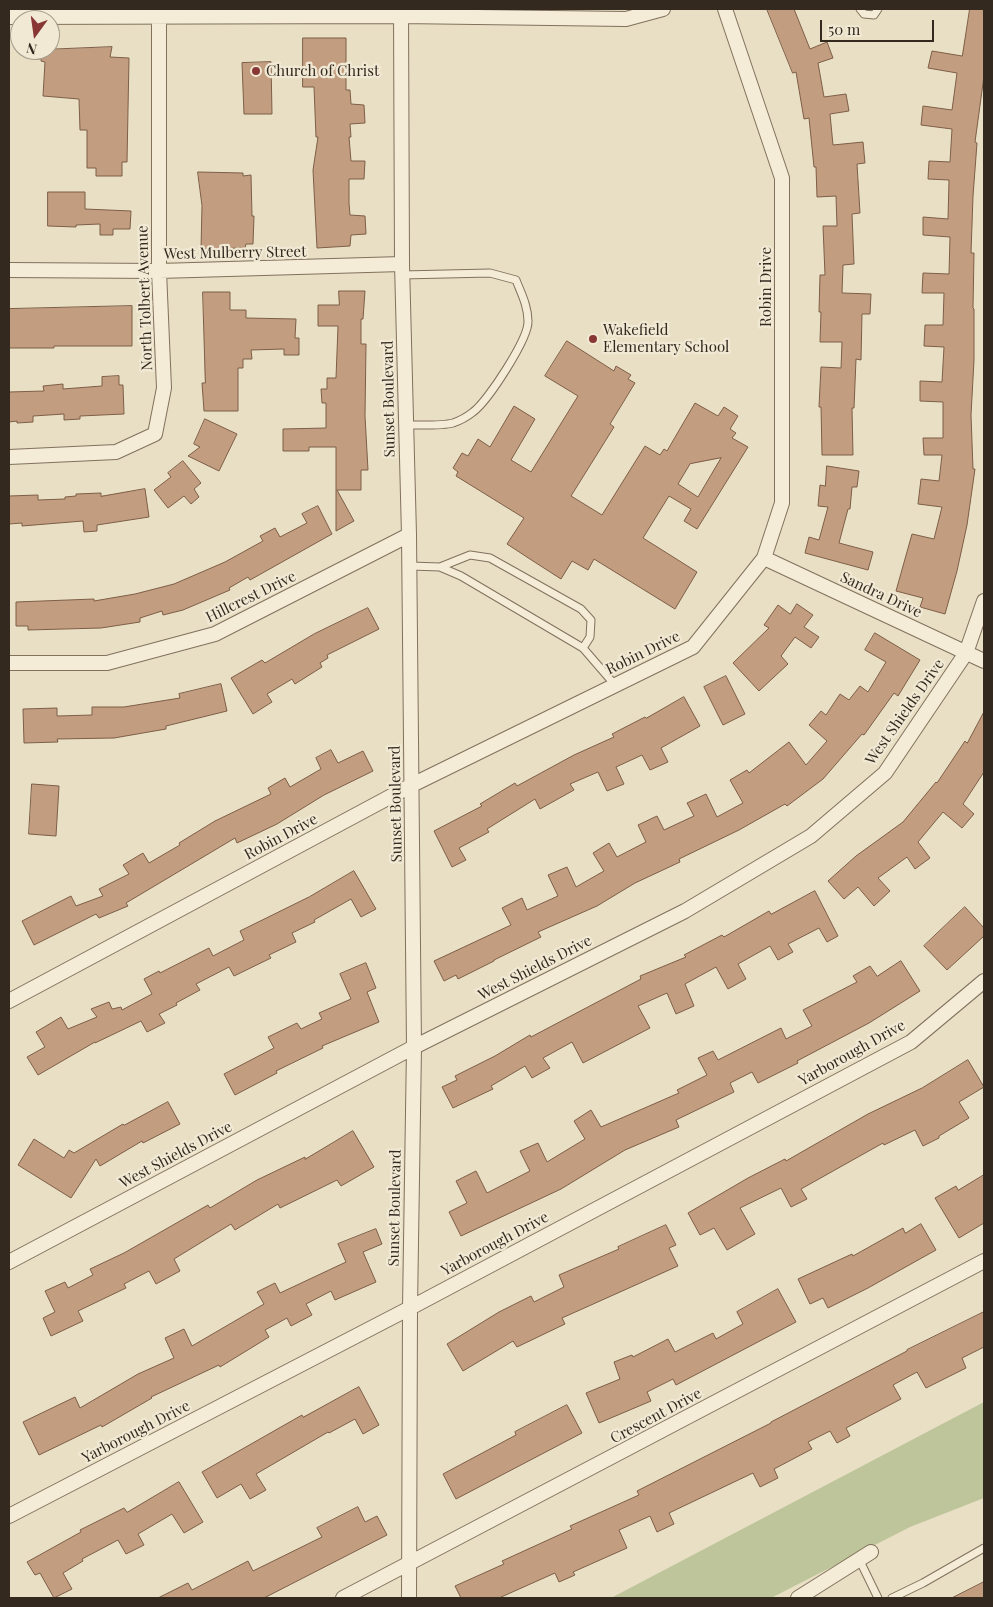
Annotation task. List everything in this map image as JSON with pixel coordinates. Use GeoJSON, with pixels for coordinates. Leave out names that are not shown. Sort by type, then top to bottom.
{"type":"FeatureCollection","features":[{"type":"Feature","properties":{"kind":"street"},"geometry":{"type":"LineString","coordinates":[[9,17],[159,12],[401,13],[626,19],[663,9]]}},
{"type":"Feature","properties":{"kind":"street","name":"Robin Drive"},"geometry":{"type":"LineString","coordinates":[[9,1001],[412,785],[693,647],[764,558],[782,503],[782,178],[725,9]]}},
{"type":"Feature","properties":{"kind":"street","name":"North Tolbert Avenue"},"geometry":{"type":"LineString","coordinates":[[9,457],[116,452],[155,434],[164,388],[159,271],[159,12]]}},
{"type":"Feature","properties":{"kind":"street","name":"Sunset Boulevard"},"geometry":{"type":"LineString","coordinates":[[401,13],[402,270],[410,566],[414,1047],[410,1308],[409,1598]]}},
{"type":"Feature","properties":{"kind":"street","name":"West Mulberry Street"},"geometry":{"type":"LineString","coordinates":[[9,270],[402,270]]}},
{"type":"Feature","properties":{"kind":"street","name":"Hillcrest Drive"},"geometry":{"type":"LineString","coordinates":[[9,663],[108,663],[214,634],[409,535]]}},
{"type":"Feature","properties":{"kind":"street","name":"Sandra Drive"},"geometry":{"type":"LineString","coordinates":[[764,558],[984,661]]}},
{"type":"Feature","properties":{"kind":"street","name":"West Shields Drive"},"geometry":{"type":"LineString","coordinates":[[9,1262],[414,1047],[685,911],[811,836],[885,774],[966,653],[984,601]]}},
{"type":"Feature","properties":{"kind":"street","name":"Yarborough Drive"},"geometry":{"type":"LineString","coordinates":[[9,1516],[410,1308],[911,1042],[984,981]]}},
{"type":"Feature","properties":{"kind":"street","name":"Crescent Drive"},"geometry":{"type":"LineString","coordinates":[[343,1598],[984,1261]]}},
{"type":"Feature","properties":{"kind":"street"},"geometry":{"type":"LineString","coordinates":[[798,1598],[865,1556]]}},
{"type":"Feature","properties":{"kind":"lane"},"geometry":{"type":"LineString","coordinates":[[860,9],[864,14],[874,15],[878,9]]}},
{"type":"Feature","properties":{"kind":"lane"},"geometry":{"type":"LineString","coordinates":[[402,270],[490,273],[516,280],[525,301],[529,322],[514,356],[490,394],[473,412],[452,423],[406,425]]}},
{"type":"Feature","properties":{"kind":"lane"},"geometry":{"type":"LineString","coordinates":[[440,567],[470,555],[490,558],[581,609],[591,620],[590,637],[583,648]]}},
{"type":"Feature","properties":{"kind":"lane"},"geometry":{"type":"LineString","coordinates":[[410,566],[440,567],[461,576],[583,648],[615,685]]}},
{"type":"Feature","properties":{"kind":"lane"},"geometry":{"type":"LineString","coordinates":[[892,1598],[923,1583],[984,1548]]}},
{"type":"Feature","properties":{"kind":"lane"},"geometry":{"type":"LineString","coordinates":[[865,1556],[878,1598]]}},
{"type":"Feature","properties":{"kind":"green space"},"geometry":{"type":"Polygon","coordinates":[[[984,1402],[984,1498],[910,1527],[771,1598],[611,1598],[984,1402]]]}},
{"type":"Feature","properties":{"kind":"building"},"geometry":{"type":"Polygon","coordinates":[[[767,9],[794,9],[810,49],[827,42],[833,58],[818,63],[824,97],[846,94],[849,111],[830,114],[833,145],[863,142],[865,163],[857,164],[860,213],[852,214],[854,264],[843,265],[842,293],[871,294],[870,314],[862,314],[861,360],[856,359],[854,408],[852,408],[853,455],[822,455],[821,407],[819,407],[821,367],[841,368],[842,342],[820,342],[821,312],[819,312],[820,275],[825,275],[823,226],[837,226],[836,196],[817,197],[816,167],[814,167],[809,118],[804,119],[796,72],[793,73],[767,9]]]}},
{"type":"Feature","properties":{"kind":"building"},"geometry":{"type":"Polygon","coordinates":[[[970,9],[984,9],[984,76],[975,142],[977,143],[971,253],[974,253],[974,360],[971,415],[973,469],[975,469],[967,525],[945,614],[920,607],[923,598],[896,591],[912,534],[934,539],[942,507],[918,504],[921,479],[939,481],[942,455],[924,455],[923,438],[943,438],[943,402],[920,401],[920,381],[942,382],[944,347],[924,346],[925,325],[943,325],[944,293],[922,293],[923,273],[949,274],[950,237],[923,235],[923,217],[948,219],[949,180],[928,179],[929,161],[950,162],[952,129],[921,125],[923,106],[952,110],[957,73],[928,68],[932,51],[962,56],[970,9]]]}},
{"type":"Feature","properties":{"kind":"building"},"geometry":{"type":"Polygon","coordinates":[[[303,38],[346,38],[346,90],[350,90],[351,104],[364,105],[365,123],[350,124],[351,137],[349,137],[351,161],[365,161],[364,179],[349,179],[349,203],[350,215],[365,216],[366,234],[351,235],[350,246],[317,248],[313,170],[318,137],[316,137],[314,87],[303,87],[303,38]]]}},
{"type":"Feature","properties":{"kind":"building"},"geometry":{"type":"Polygon","coordinates":[[[112,47],[110,57],[129,58],[127,162],[122,162],[122,176],[96,176],[96,168],[87,168],[87,130],[80,130],[79,99],[43,96],[45,62],[41,60],[60,60],[60,49],[112,47]]]}},
{"type":"Feature","properties":{"kind":"building"},"geometry":{"type":"Polygon","coordinates":[[[271,62],[272,114],[244,114],[242,63],[271,62]]]}},
{"type":"Feature","properties":{"kind":"building"},"geometry":{"type":"Polygon","coordinates":[[[198,172],[243,173],[243,176],[251,175],[252,216],[254,216],[253,244],[246,244],[245,248],[201,249],[202,206],[198,172]]]}},
{"type":"Feature","properties":{"kind":"building"},"geometry":{"type":"Polygon","coordinates":[[[48,192],[85,192],[85,209],[131,211],[130,229],[113,229],[113,235],[100,235],[100,224],[76,225],[76,227],[48,226],[48,192]]]}},
{"type":"Feature","properties":{"kind":"building"},"geometry":{"type":"Polygon","coordinates":[[[339,291],[365,291],[363,319],[361,319],[361,344],[366,344],[365,416],[368,470],[361,470],[361,490],[337,490],[354,521],[336,531],[336,447],[309,447],[309,451],[283,451],[283,429],[326,428],[326,403],[322,403],[321,389],[327,389],[327,378],[336,378],[338,326],[318,326],[318,305],[339,305],[339,291]]]}},
{"type":"Feature","properties":{"kind":"building"},"geometry":{"type":"Polygon","coordinates":[[[203,292],[230,292],[230,310],[246,310],[246,318],[296,319],[295,338],[299,338],[299,355],[284,355],[284,349],[251,350],[252,359],[243,359],[243,368],[238,368],[238,411],[204,411],[202,383],[205,383],[203,292]]]}},
{"type":"Feature","properties":{"kind":"building"},"geometry":{"type":"Polygon","coordinates":[[[132,306],[132,346],[9,348],[9,309],[132,306]]]}},
{"type":"Feature","properties":{"kind":"building","name":"Wakefield Elementary School"},"geometry":{"type":"Polygon","coordinates":[[[567,341],[614,371],[616,366],[631,375],[628,379],[635,383],[610,424],[614,427],[571,496],[602,515],[645,446],[660,455],[664,449],[667,451],[695,403],[718,416],[724,407],[738,416],[730,429],[736,433],[732,438],[748,447],[697,529],[684,521],[691,509],[669,496],[643,538],[697,572],[675,609],[594,559],[588,570],[572,561],[561,579],[507,544],[524,518],[456,476],[458,472],[453,468],[462,453],[468,456],[478,439],[490,447],[514,406],[535,419],[511,460],[531,472],[578,396],[545,376],[567,341]],[[721,458],[690,464],[678,484],[698,497],[721,458]]]}},
{"type":"Feature","properties":{"kind":"building"},"geometry":{"type":"Polygon","coordinates":[[[119,376],[119,385],[123,385],[124,414],[80,416],[80,419],[64,420],[64,414],[33,416],[33,422],[9,422],[9,392],[44,391],[43,386],[63,384],[63,389],[102,386],[102,377],[119,376]]]}},
{"type":"Feature","properties":{"kind":"building"},"geometry":{"type":"Polygon","coordinates":[[[205,419],[237,434],[219,471],[188,456],[200,447],[194,444],[205,419]]]}},
{"type":"Feature","properties":{"kind":"building"},"geometry":{"type":"Polygon","coordinates":[[[183,461],[201,483],[194,489],[199,497],[191,504],[184,496],[168,508],[154,490],[171,477],[168,473],[183,461]]]}},
{"type":"Feature","properties":{"kind":"building"},"geometry":{"type":"Polygon","coordinates":[[[827,466],[859,471],[857,487],[852,487],[850,509],[848,509],[839,543],[873,552],[868,570],[805,553],[809,537],[819,540],[828,507],[818,506],[820,485],[825,486],[827,466]]]}},
{"type":"Feature","properties":{"kind":"building"},"geometry":{"type":"Polygon","coordinates":[[[145,489],[149,517],[97,525],[97,531],[84,532],[83,521],[22,526],[22,523],[9,524],[9,496],[38,495],[38,500],[65,499],[65,497],[76,496],[76,494],[101,493],[101,496],[145,489]]]}},
{"type":"Feature","properties":{"kind":"building"},"geometry":{"type":"Polygon","coordinates":[[[318,506],[332,534],[250,580],[248,577],[229,588],[230,590],[183,610],[163,615],[162,611],[140,618],[140,622],[101,628],[28,630],[28,626],[16,626],[16,602],[94,599],[94,601],[135,594],[174,584],[225,562],[263,541],[260,536],[275,528],[280,537],[307,523],[302,514],[318,506]]]}},
{"type":"Feature","properties":{"kind":"building"},"geometry":{"type":"Polygon","coordinates":[[[797,604],[813,615],[804,627],[819,637],[811,648],[795,637],[781,656],[788,664],[759,691],[733,663],[769,628],[764,625],[778,605],[790,614],[797,604]]]}},
{"type":"Feature","properties":{"kind":"building"},"geometry":{"type":"Polygon","coordinates":[[[368,608],[379,629],[327,655],[328,658],[320,663],[322,667],[295,684],[292,679],[267,694],[272,702],[253,714],[231,678],[262,660],[265,663],[314,634],[368,608]]]}},
{"type":"Feature","properties":{"kind":"building"},"geometry":{"type":"Polygon","coordinates":[[[875,633],[920,660],[898,696],[894,693],[864,735],[862,734],[823,779],[787,806],[785,804],[739,830],[679,859],[680,862],[635,883],[597,906],[538,932],[541,937],[494,961],[458,979],[456,975],[444,981],[434,961],[511,925],[502,908],[522,898],[527,910],[558,896],[548,875],[567,867],[576,887],[604,871],[593,853],[609,843],[617,857],[646,842],[638,825],[657,816],[664,830],[694,816],[687,803],[706,794],[717,817],[743,803],[730,780],[747,770],[749,773],[789,742],[806,765],[827,741],[809,725],[821,711],[826,715],[840,694],[849,700],[860,686],[868,692],[886,662],[865,650],[875,633]]]}},
{"type":"Feature","properties":{"kind":"building"},"geometry":{"type":"Polygon","coordinates":[[[726,676],[745,714],[723,725],[704,687],[726,676]]]}},
{"type":"Feature","properties":{"kind":"building"},"geometry":{"type":"Polygon","coordinates":[[[221,684],[227,711],[166,726],[166,729],[114,738],[57,739],[58,742],[24,743],[23,709],[57,708],[57,716],[92,715],[92,707],[124,707],[180,698],[179,694],[221,684]]]}},
{"type":"Feature","properties":{"kind":"building"},"geometry":{"type":"Polygon","coordinates":[[[684,697],[700,726],[661,748],[668,762],[650,770],[642,755],[616,767],[624,784],[607,791],[598,772],[570,784],[574,790],[540,809],[535,799],[487,829],[489,832],[459,848],[466,860],[452,867],[434,831],[482,806],[480,804],[515,783],[517,786],[574,755],[614,737],[612,734],[684,697]]]}},
{"type":"Feature","properties":{"kind":"building"},"geometry":{"type":"Polygon","coordinates":[[[984,712],[984,772],[963,804],[974,814],[962,828],[943,812],[918,842],[930,858],[915,869],[907,857],[878,878],[890,891],[874,906],[858,887],[844,899],[828,881],[856,856],[903,822],[937,783],[965,741],[967,743],[984,712]]]}},
{"type":"Feature","properties":{"kind":"building"},"geometry":{"type":"Polygon","coordinates":[[[331,750],[338,763],[363,751],[373,771],[324,795],[277,824],[237,843],[235,838],[126,903],[128,906],[99,918],[96,914],[34,945],[22,921],[71,896],[76,906],[103,896],[99,889],[129,874],[123,865],[143,853],[149,863],[215,821],[271,794],[268,788],[285,778],[290,787],[321,769],[316,758],[331,750]]]}},
{"type":"Feature","properties":{"kind":"building"},"geometry":{"type":"Polygon","coordinates":[[[32,784],[59,786],[56,836],[29,834],[32,784]]]}},
{"type":"Feature","properties":{"kind":"building"},"geometry":{"type":"Polygon","coordinates":[[[354,871],[376,909],[361,917],[351,899],[314,920],[315,922],[292,933],[296,942],[269,955],[271,958],[234,976],[229,967],[196,984],[200,990],[159,1014],[165,1023],[147,1032],[141,1021],[95,1042],[38,1075],[27,1057],[45,1047],[36,1032],[61,1017],[68,1029],[97,1017],[91,1009],[109,1002],[112,1009],[121,1007],[122,1010],[152,994],[144,979],[209,948],[213,956],[244,940],[240,931],[309,897],[354,871]]]}},
{"type":"Feature","properties":{"kind":"building"},"geometry":{"type":"Polygon","coordinates":[[[815,891],[838,936],[827,942],[819,928],[788,944],[793,952],[778,960],[770,946],[738,964],[746,979],[728,989],[716,967],[685,984],[694,1006],[676,1014],[667,993],[638,1006],[650,1028],[583,1063],[572,1042],[543,1058],[550,1068],[532,1078],[525,1066],[491,1086],[493,1089],[453,1108],[442,1087],[457,1080],[455,1076],[495,1056],[530,1035],[531,1037],[641,979],[640,976],[686,957],[684,955],[722,935],[724,937],[769,911],[771,914],[815,891]]]}},
{"type":"Feature","properties":{"kind":"building"},"geometry":{"type":"Polygon","coordinates":[[[965,907],[984,928],[984,936],[947,970],[924,946],[965,907]]]}},
{"type":"Feature","properties":{"kind":"building"},"geometry":{"type":"Polygon","coordinates":[[[901,961],[920,991],[869,1023],[758,1083],[752,1072],[730,1083],[734,1092],[676,1120],[679,1127],[625,1150],[561,1189],[461,1236],[449,1212],[467,1203],[456,1181],[476,1171],[487,1193],[530,1171],[520,1151],[538,1143],[547,1162],[585,1139],[574,1121],[591,1110],[601,1127],[679,1093],[677,1090],[707,1075],[698,1058],[713,1051],[718,1060],[781,1028],[786,1039],[812,1026],[803,1010],[857,982],[853,976],[870,966],[877,976],[901,961]]]}},
{"type":"Feature","properties":{"kind":"building"},"geometry":{"type":"Polygon","coordinates":[[[366,963],[376,988],[367,992],[379,1022],[322,1046],[323,1048],[276,1071],[277,1073],[235,1095],[224,1074],[274,1048],[268,1037],[297,1023],[301,1029],[322,1019],[319,1013],[351,999],[340,974],[366,963]]]}},
{"type":"Feature","properties":{"kind":"building"},"geometry":{"type":"Polygon","coordinates":[[[968,1060],[984,1087],[959,1102],[969,1118],[939,1136],[939,1138],[923,1146],[915,1130],[884,1145],[883,1143],[801,1189],[807,1199],[791,1207],[781,1188],[740,1208],[755,1234],[727,1250],[714,1228],[700,1235],[688,1213],[748,1178],[785,1159],[786,1161],[868,1114],[922,1088],[968,1060]]]}},
{"type":"Feature","properties":{"kind":"building"},"geometry":{"type":"Polygon","coordinates":[[[168,1102],[180,1124],[143,1143],[142,1141],[100,1166],[96,1159],[71,1198],[18,1165],[34,1139],[64,1158],[69,1150],[74,1153],[123,1124],[168,1102]]]}},
{"type":"Feature","properties":{"kind":"building"},"geometry":{"type":"Polygon","coordinates":[[[353,1131],[374,1167],[341,1186],[337,1180],[280,1208],[278,1204],[235,1230],[231,1224],[174,1259],[180,1271],[156,1284],[149,1271],[124,1284],[126,1288],[78,1311],[83,1321],[51,1336],[43,1318],[55,1312],[45,1291],[65,1282],[68,1288],[93,1275],[90,1269],[124,1253],[208,1205],[210,1208],[257,1180],[305,1157],[305,1159],[353,1131]]]}},
{"type":"Feature","properties":{"kind":"building"},"geometry":{"type":"Polygon","coordinates":[[[984,1175],[984,1223],[959,1238],[935,1198],[956,1186],[958,1190],[984,1175]]]}},
{"type":"Feature","properties":{"kind":"building"},"geometry":{"type":"Polygon","coordinates":[[[921,1224],[936,1250],[828,1308],[823,1298],[810,1304],[798,1279],[852,1254],[853,1256],[903,1228],[905,1233],[921,1224]]]}},
{"type":"Feature","properties":{"kind":"building"},"geometry":{"type":"Polygon","coordinates":[[[666,1225],[676,1245],[669,1248],[678,1266],[562,1318],[565,1324],[517,1347],[513,1341],[463,1371],[447,1344],[499,1312],[531,1296],[534,1302],[564,1287],[559,1275],[619,1249],[618,1247],[666,1225]]]}},
{"type":"Feature","properties":{"kind":"building"},"geometry":{"type":"Polygon","coordinates":[[[376,1229],[382,1244],[363,1252],[376,1282],[335,1300],[331,1291],[306,1304],[312,1315],[291,1326],[287,1318],[265,1330],[269,1337],[220,1367],[219,1365],[151,1397],[102,1427],[101,1425],[39,1455],[23,1422],[75,1397],[80,1408],[138,1374],[174,1358],[165,1338],[184,1329],[192,1346],[264,1304],[257,1292],[275,1283],[280,1293],[346,1262],[338,1244],[376,1229]]]}},
{"type":"Feature","properties":{"kind":"building"},"geometry":{"type":"Polygon","coordinates":[[[778,1289],[796,1322],[676,1385],[673,1379],[647,1392],[651,1401],[599,1423],[586,1393],[620,1379],[614,1362],[632,1355],[633,1357],[668,1339],[675,1352],[713,1333],[716,1339],[743,1324],[737,1312],[778,1289]]]}},
{"type":"Feature","properties":{"kind":"building"},"geometry":{"type":"Polygon","coordinates":[[[984,1312],[984,1347],[962,1358],[966,1368],[926,1388],[917,1372],[893,1385],[901,1399],[846,1428],[850,1436],[837,1443],[830,1431],[808,1442],[812,1449],[774,1469],[778,1478],[760,1487],[753,1473],[669,1513],[674,1524],[657,1532],[650,1516],[619,1530],[627,1548],[573,1572],[575,1575],[559,1582],[555,1573],[499,1598],[461,1598],[455,1586],[504,1564],[502,1561],[572,1529],[570,1526],[639,1495],[637,1491],[771,1423],[907,1350],[984,1312]]]}},
{"type":"Feature","properties":{"kind":"building"},"geometry":{"type":"Polygon","coordinates":[[[359,1387],[379,1425],[363,1434],[355,1419],[328,1432],[256,1474],[266,1490],[250,1499],[241,1484],[217,1498],[202,1472],[302,1415],[303,1417],[359,1387]]]}},
{"type":"Feature","properties":{"kind":"building"},"geometry":{"type":"Polygon","coordinates":[[[567,1405],[582,1433],[456,1499],[443,1474],[516,1435],[515,1432],[567,1405]]]}},
{"type":"Feature","properties":{"kind":"building"},"geometry":{"type":"Polygon","coordinates":[[[179,1482],[203,1522],[184,1533],[172,1514],[138,1534],[144,1545],[126,1554],[118,1540],[82,1559],[83,1561],[63,1573],[72,1589],[54,1598],[40,1573],[35,1575],[27,1562],[81,1532],[80,1530],[124,1508],[127,1512],[179,1482]]]}},
{"type":"Feature","properties":{"kind":"building"},"geometry":{"type":"Polygon","coordinates":[[[358,1507],[365,1522],[377,1516],[387,1535],[264,1598],[158,1598],[188,1583],[192,1590],[248,1561],[253,1571],[322,1537],[317,1528],[358,1507]]]}},
{"type":"Feature","properties":{"kind":"building"},"geometry":{"type":"Polygon","coordinates":[[[984,1582],[984,1598],[952,1598],[984,1582]]]}},
{"type":"Feature","properties":{"kind":"place","name":"Church of Christ"},"geometry":{"type":"Point","coordinates":[256,71]}},
{"type":"Feature","properties":{"kind":"place","name":"Wakefield Elementary School"},"geometry":{"type":"Point","coordinates":[593,339]}}]}
